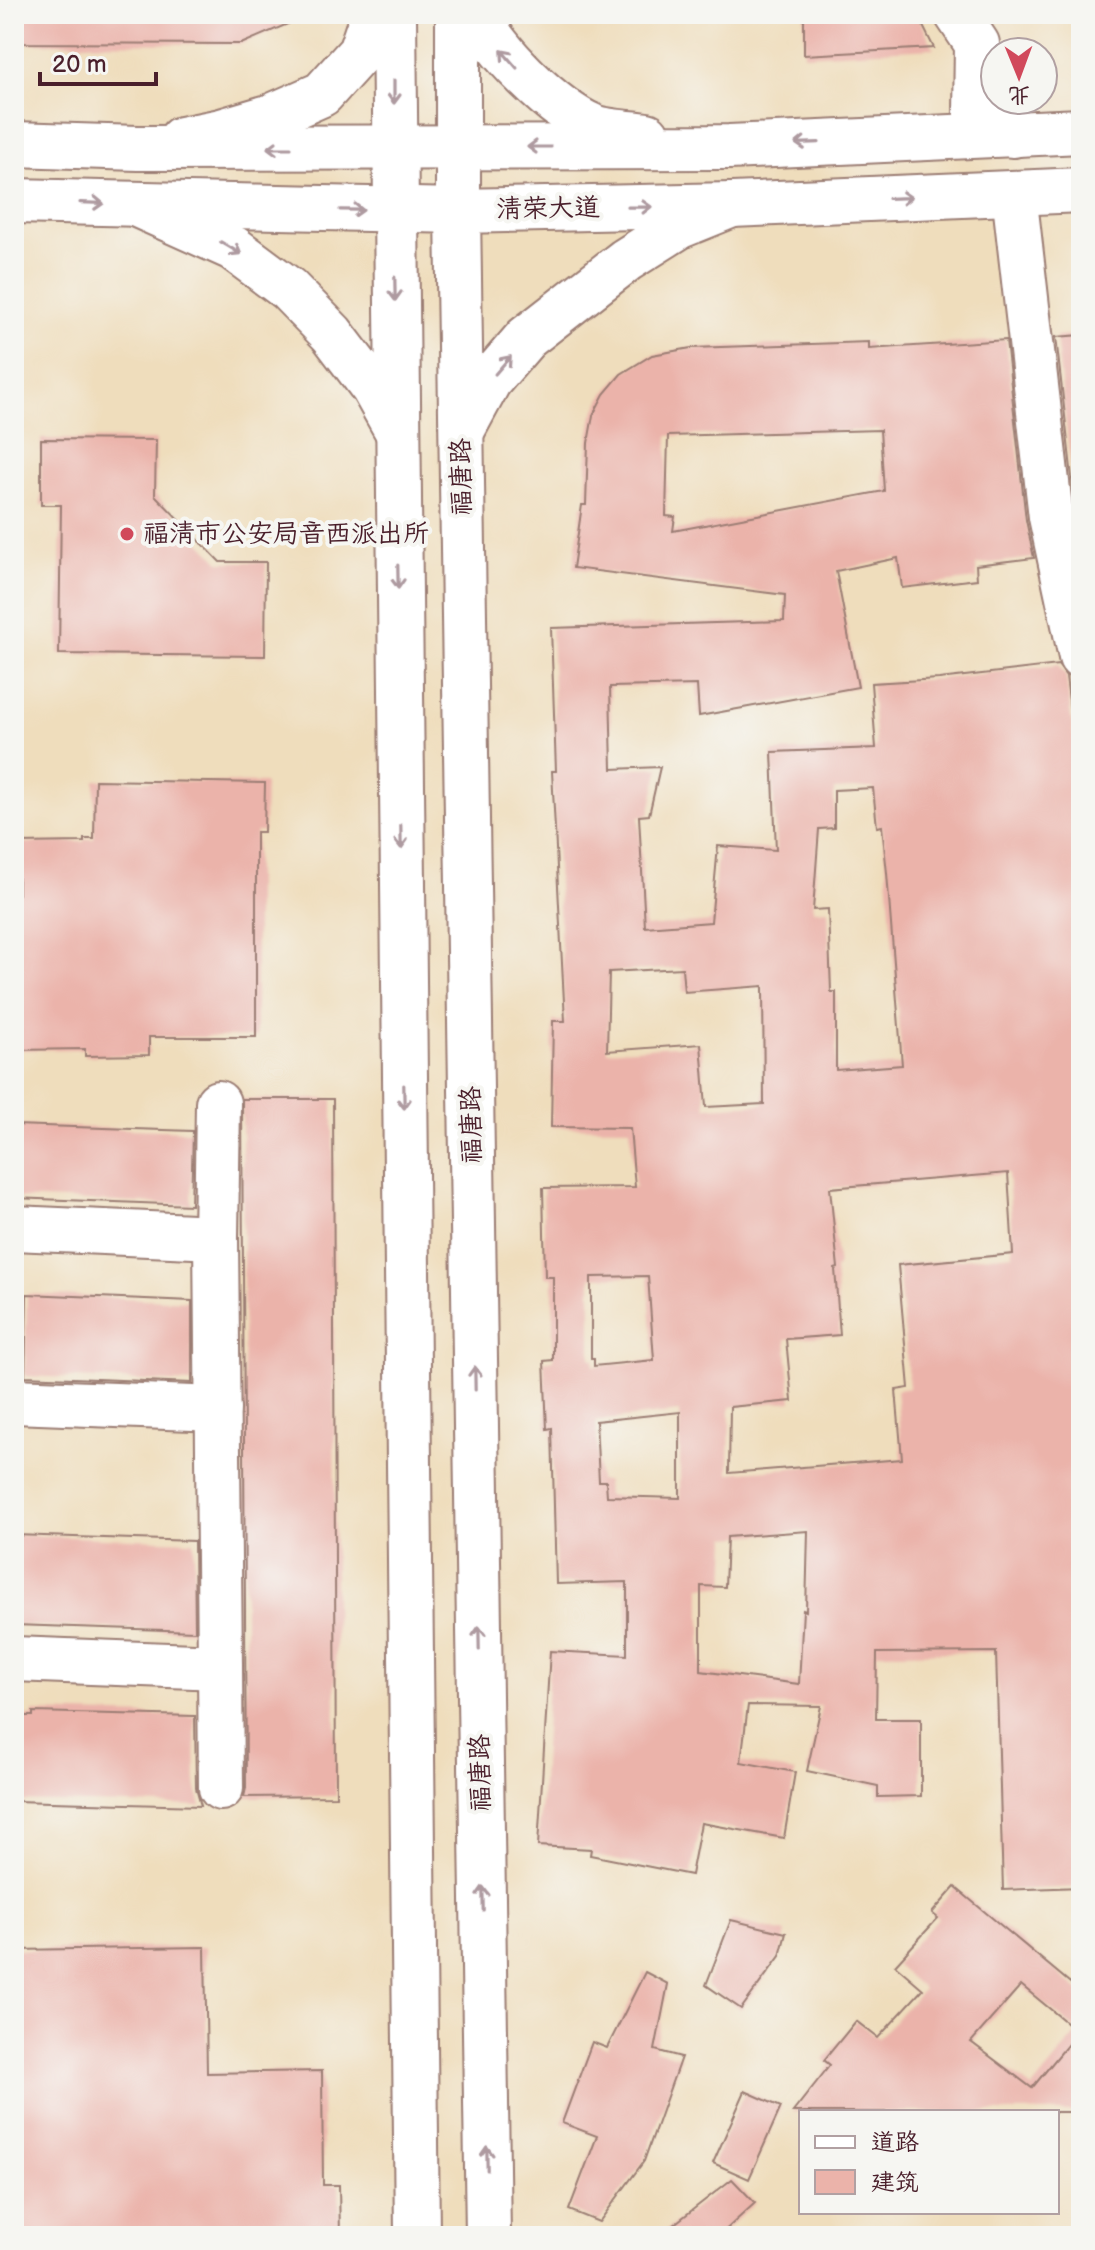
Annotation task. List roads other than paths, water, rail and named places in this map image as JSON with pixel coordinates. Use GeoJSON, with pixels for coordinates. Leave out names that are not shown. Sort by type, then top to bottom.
{"type":"FeatureCollection","features":[{"type":"Feature","properties":{"kind":"street"},"geometry":{"type":"LineString","coordinates":[[138,148],[221,131],[272,116],[322,94],[360,52],[373,14]]}},
{"type":"Feature","properties":{"kind":"street"},"geometry":{"type":"LineString","coordinates":[[394,14],[417,2236]]}},
{"type":"Feature","properties":{"kind":"street","name":"福唐路"},"geometry":{"type":"LineString","coordinates":[[458,14],[458,211],[488,2236]]}},
{"type":"Feature","properties":{"kind":"street"},"geometry":{"type":"LineString","coordinates":[[478,14],[486,33],[517,69],[553,101],[593,127],[729,147]]}},
{"type":"Feature","properties":{"kind":"street"},"geometry":{"type":"LineString","coordinates":[[957,14],[977,44],[976,114],[1013,135]]}},
{"type":"Feature","properties":{"kind":"street"},"geometry":{"type":"LineString","coordinates":[[14,144],[138,148],[729,147],[1081,131]]}},
{"type":"Feature","properties":{"kind":"street","name":"清荣大道"},"geometry":{"type":"LineString","coordinates":[[14,201],[458,211],[732,205],[1081,190]]}},
{"type":"Feature","properties":{"kind":"street"},"geometry":{"type":"LineString","coordinates":[[1014,193],[1051,517],[1081,657]]}},
{"type":"Feature","properties":{"kind":"street"},"geometry":{"type":"LineString","coordinates":[[135,204],[233,248],[288,289],[340,345],[373,388],[397,430]]}},
{"type":"Feature","properties":{"kind":"street"},"geometry":{"type":"LineString","coordinates":[[462,431],[489,381],[526,338],[626,260],[680,226],[732,205]]}},
{"type":"Feature","properties":{"kind":"street"},"geometry":{"type":"LineString","coordinates":[[218,1103],[216,1237],[221,1788]]}},
{"type":"Feature","properties":{"kind":"street"},"geometry":{"type":"LineString","coordinates":[[14,1228],[216,1237]]}},
{"type":"Feature","properties":{"kind":"street"},"geometry":{"type":"LineString","coordinates":[[14,1401],[218,1409]]}},
{"type":"Feature","properties":{"kind":"street"},"geometry":{"type":"LineString","coordinates":[[14,1659],[220,1667]]}},
{"type":"Feature","properties":{"kind":"place","name":"福清市公安局音西派出所"},"geometry":{"type":"Point","coordinates":[127,534]}}]}
